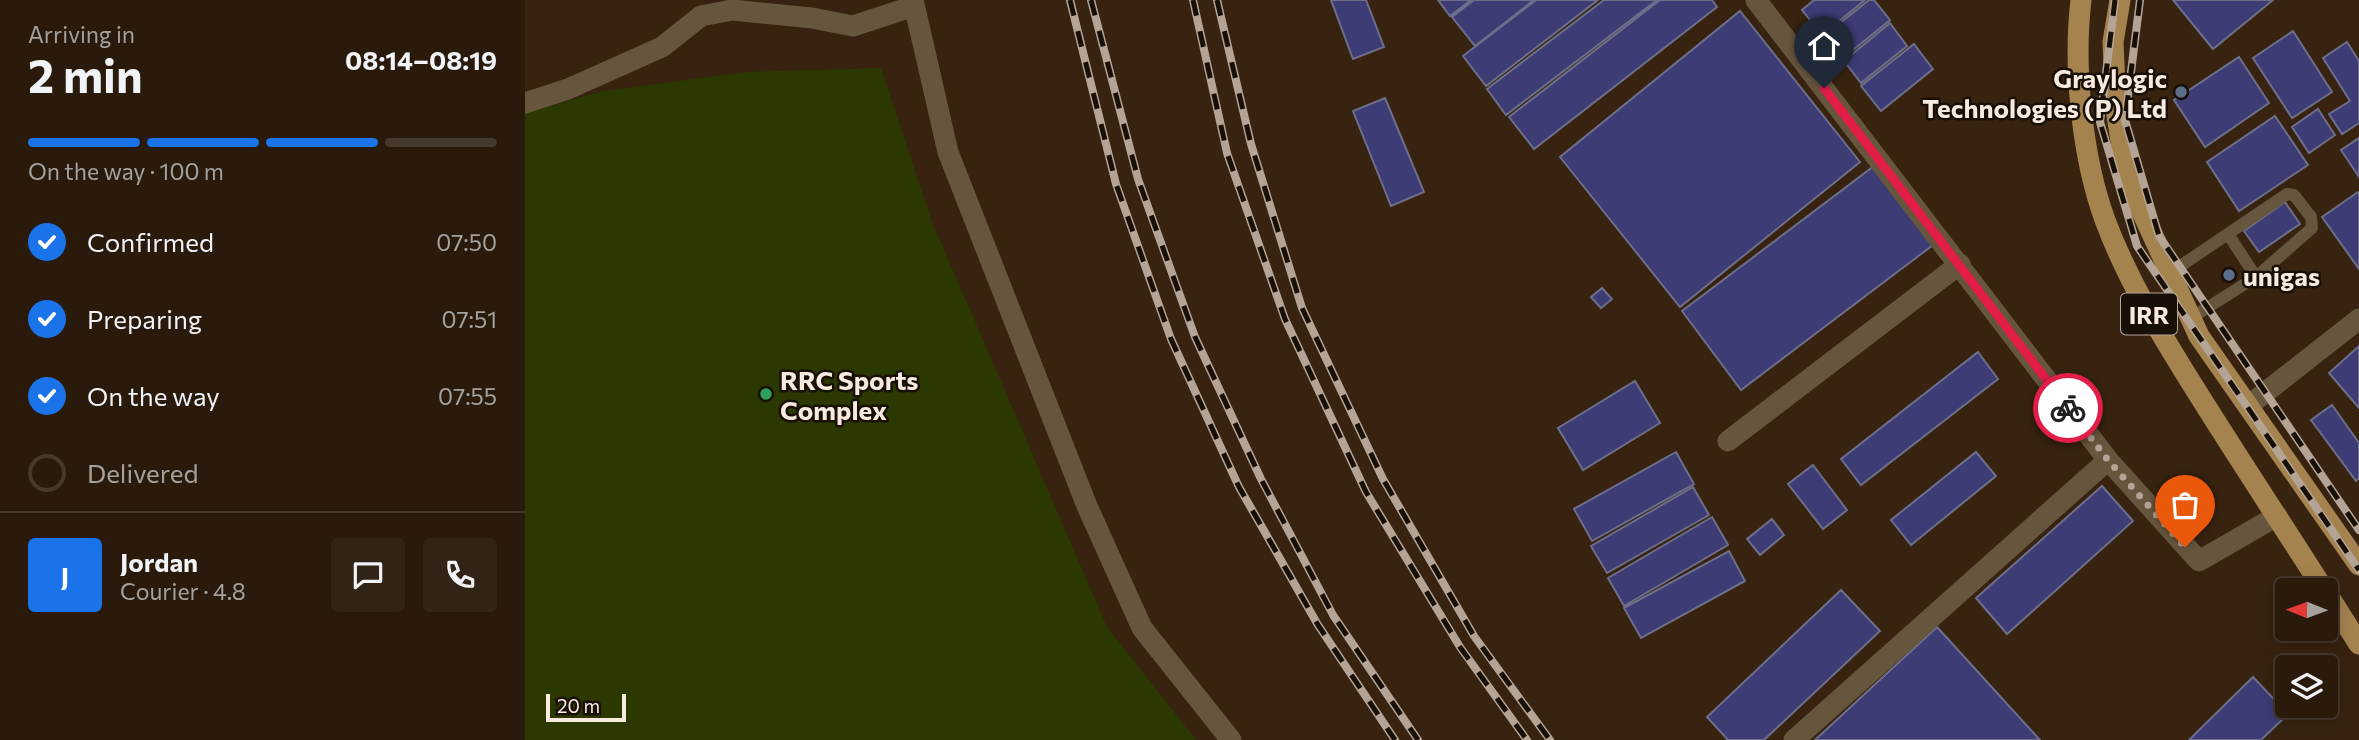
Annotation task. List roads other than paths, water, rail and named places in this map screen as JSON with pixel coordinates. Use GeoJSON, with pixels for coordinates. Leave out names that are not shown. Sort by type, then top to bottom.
{"type":"FeatureCollection","features":[{"type":"Feature","properties":{"kind":"main road","name":"IRR"},"geometry":{"type":"LineString","coordinates":[[2081,0],[2078,26],[2083,133],[2104,218],[2126,271],[2159,332],[2317,578]]}},
{"type":"Feature","properties":{"kind":"main road","name":"IRR"},"geometry":{"type":"LineString","coordinates":[[2120,0],[2113,42],[2116,109],[2127,178],[2199,336],[2359,565]]}},
{"type":"Feature","properties":{"kind":"main road","name":"IRR"},"geometry":{"type":"LineString","coordinates":[[2338,612],[2359,645]]}},
{"type":"Feature","properties":{"kind":"street"},"geometry":{"type":"LineString","coordinates":[[1756,0],[2108,460],[2199,561],[2277,516]]}},
{"type":"Feature","properties":{"kind":"street"},"geometry":{"type":"LineString","coordinates":[[525,103],[568,89],[662,47],[701,16],[732,10],[812,18],[853,26],[913,3],[947,152],[1087,506],[1143,628],[1231,740]]}},
{"type":"Feature","properties":{"kind":"street"},"geometry":{"type":"LineString","coordinates":[[1728,441],[1960,264]]}},
{"type":"Feature","properties":{"kind":"street"},"geometry":{"type":"LineString","coordinates":[[2248,406],[2359,320]]}},
{"type":"Feature","properties":{"kind":"street"},"geometry":{"type":"LineString","coordinates":[[1794,740],[2108,460]]}},
{"type":"Feature","properties":{"kind":"lane"},"geometry":{"type":"LineString","coordinates":[[2170,273],[2287,194],[2294,195],[2311,217],[2312,228],[2256,277],[2191,318]]}},
{"type":"Feature","properties":{"kind":"lane"},"geometry":{"type":"LineString","coordinates":[[2228,234],[2256,277]]}},
{"type":"Feature","properties":{"kind":"railway"},"geometry":{"type":"LineString","coordinates":[[1070,0],[1116,184],[1171,339],[1239,487],[1318,625],[1395,740]]}},
{"type":"Feature","properties":{"kind":"railway"},"geometry":{"type":"LineString","coordinates":[[1091,0],[1138,179],[1195,337],[1261,479],[1333,615],[1418,740]]}},
{"type":"Feature","properties":{"kind":"railway"},"geometry":{"type":"LineString","coordinates":[[1193,0],[1227,153],[1285,319],[1366,492],[1460,647],[1527,740]]}},
{"type":"Feature","properties":{"kind":"railway"},"geometry":{"type":"LineString","coordinates":[[1217,0],[1251,144],[1302,308],[1383,479],[1474,636],[1550,740]]}},
{"type":"Feature","properties":{"kind":"railway"},"geometry":{"type":"LineString","coordinates":[[2115,0],[2100,122],[2137,246],[2359,570]]}},
{"type":"Feature","properties":{"kind":"railway"},"geometry":{"type":"LineString","coordinates":[[2140,0],[2125,120],[2159,236],[2359,530]]}},
{"type":"Feature","properties":{"kind":"place","name":"Graylogic Technologies (P) Ltd"},"geometry":{"type":"Point","coordinates":[2181,92]}},
{"type":"Feature","properties":{"kind":"place","name":"unigas"},"geometry":{"type":"Point","coordinates":[2229,275]}},
{"type":"Feature","properties":{"kind":"place","name":"RRC Sports Complex"},"geometry":{"type":"Point","coordinates":[766,394]}}]}
